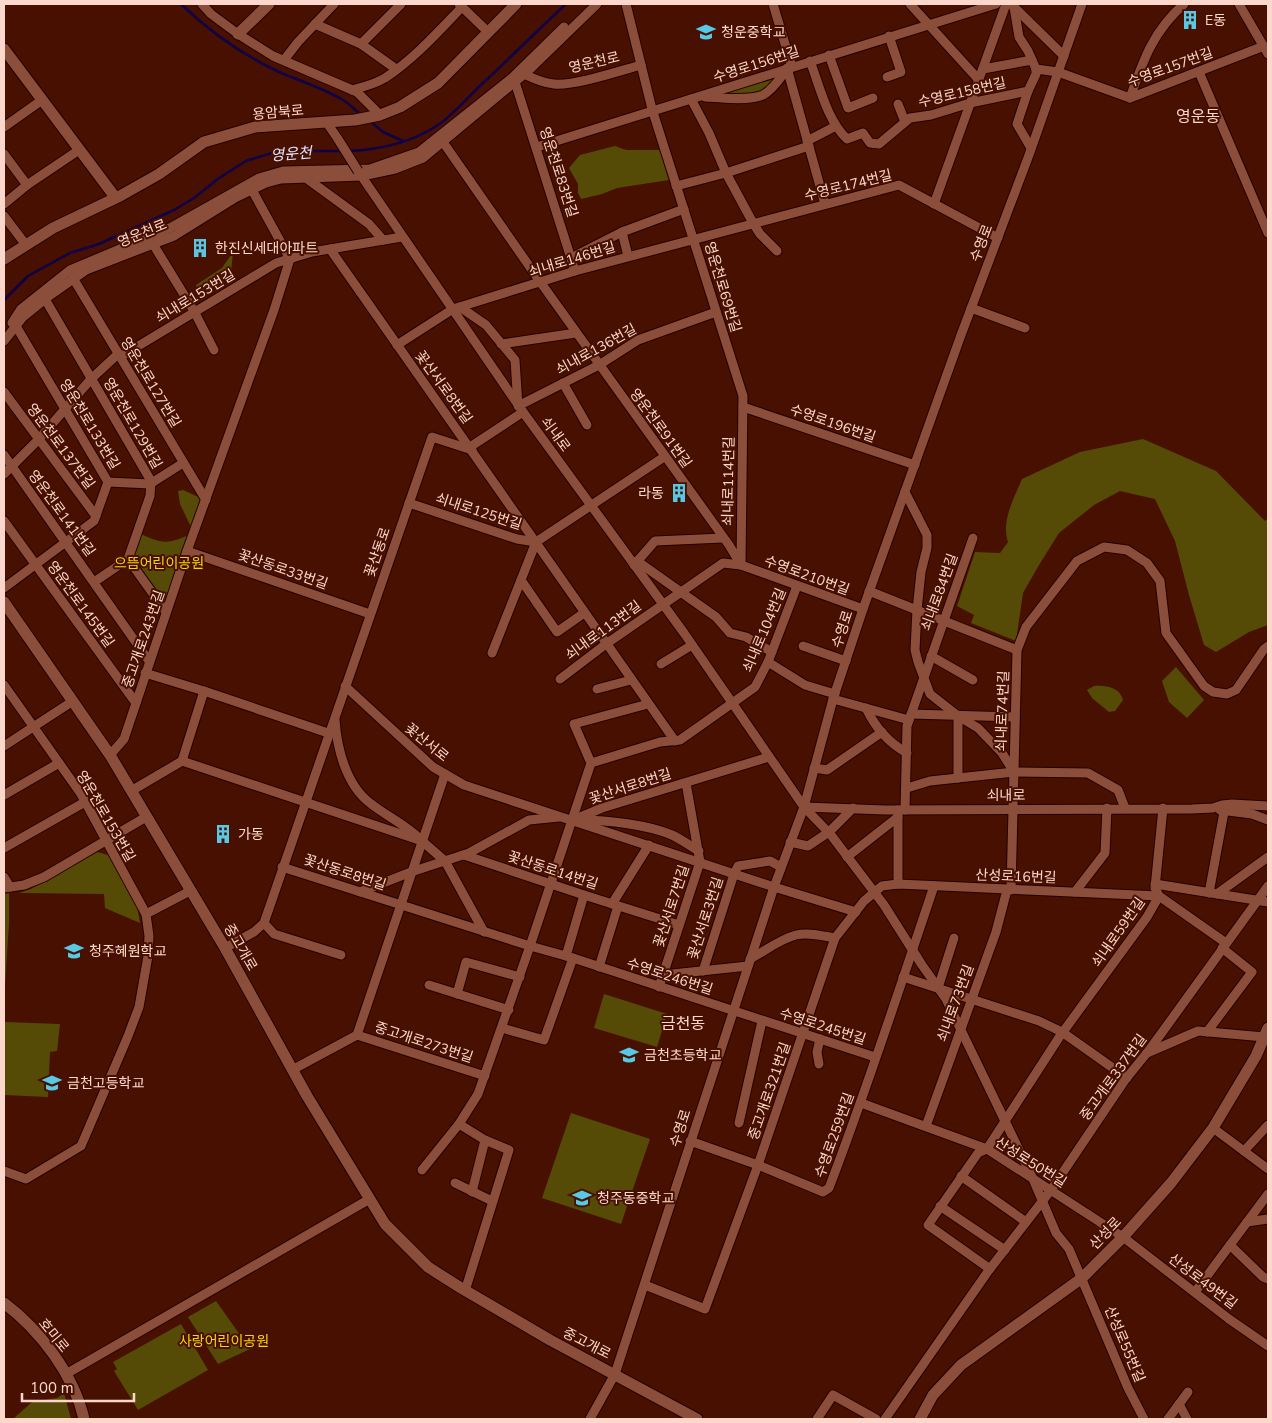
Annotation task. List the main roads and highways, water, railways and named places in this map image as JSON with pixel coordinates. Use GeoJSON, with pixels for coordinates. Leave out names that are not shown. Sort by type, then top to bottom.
{"type":"FeatureCollection","features":[{"type":"Feature","properties":{"kind":"waterway"},"geometry":{"type":"LineString","coordinates":[[181,4],[215,34],[239,50],[279,72],[335,96],[348,103],[361,115]]}},
{"type":"Feature","properties":{"kind":"waterway","name":"영운천"},"geometry":{"type":"LineString","coordinates":[[347,151],[384,147],[408,140],[431,130],[457,109],[566,4]]}},
{"type":"Feature","properties":{"kind":"waterway"},"geometry":{"type":"LineString","coordinates":[[370,121],[383,132],[403,141]]}},
{"type":"Feature","properties":{"kind":"waterway","name":"영운천"},"geometry":{"type":"LineString","coordinates":[[4,300],[28,276],[70,253],[99,244],[174,210],[246,161],[272,153],[342,151]]}},
{"type":"Feature","properties":{"kind":"place","name":"E동"},"geometry":{"type":"Point","coordinates":[1190,20]}},
{"type":"Feature","properties":{"kind":"place","name":"청운중학교"},"geometry":{"type":"Point","coordinates":[706,32]}},
{"type":"Feature","properties":{"kind":"place","name":"한진신세대아파트"},"geometry":{"type":"Point","coordinates":[200,248]}},
{"type":"Feature","properties":{"kind":"place","name":"라동"},"geometry":{"type":"Point","coordinates":[679,493]}},
{"type":"Feature","properties":{"kind":"place","name":"가동"},"geometry":{"type":"Point","coordinates":[223,834]}},
{"type":"Feature","properties":{"kind":"place","name":"청주혜원학교"},"geometry":{"type":"Point","coordinates":[74,951]}},
{"type":"Feature","properties":{"kind":"place","name":"금천초등학교"},"geometry":{"type":"Point","coordinates":[629,1055]}},
{"type":"Feature","properties":{"kind":"place","name":"금천고등학교"},"geometry":{"type":"Point","coordinates":[52,1083]}},
{"type":"Feature","properties":{"kind":"place","name":"청주동중학교"},"geometry":{"type":"Point","coordinates":[582,1198]}},
{"type":"Feature","properties":{"kind":"district","name":"영운동"},"geometry":{"type":"Point","coordinates":[1198,116]}},
{"type":"Feature","properties":{"kind":"district","name":"금천동"},"geometry":{"type":"Point","coordinates":[683,1023]}},
{"type":"Feature","properties":{"kind":"park label","name":"으뜸어린이공원"},"geometry":{"type":"Point","coordinates":[159,563]}},
{"type":"Feature","properties":{"kind":"park label","name":"사랑어린이공원"},"geometry":{"type":"Point","coordinates":[224,1341]}}]}
